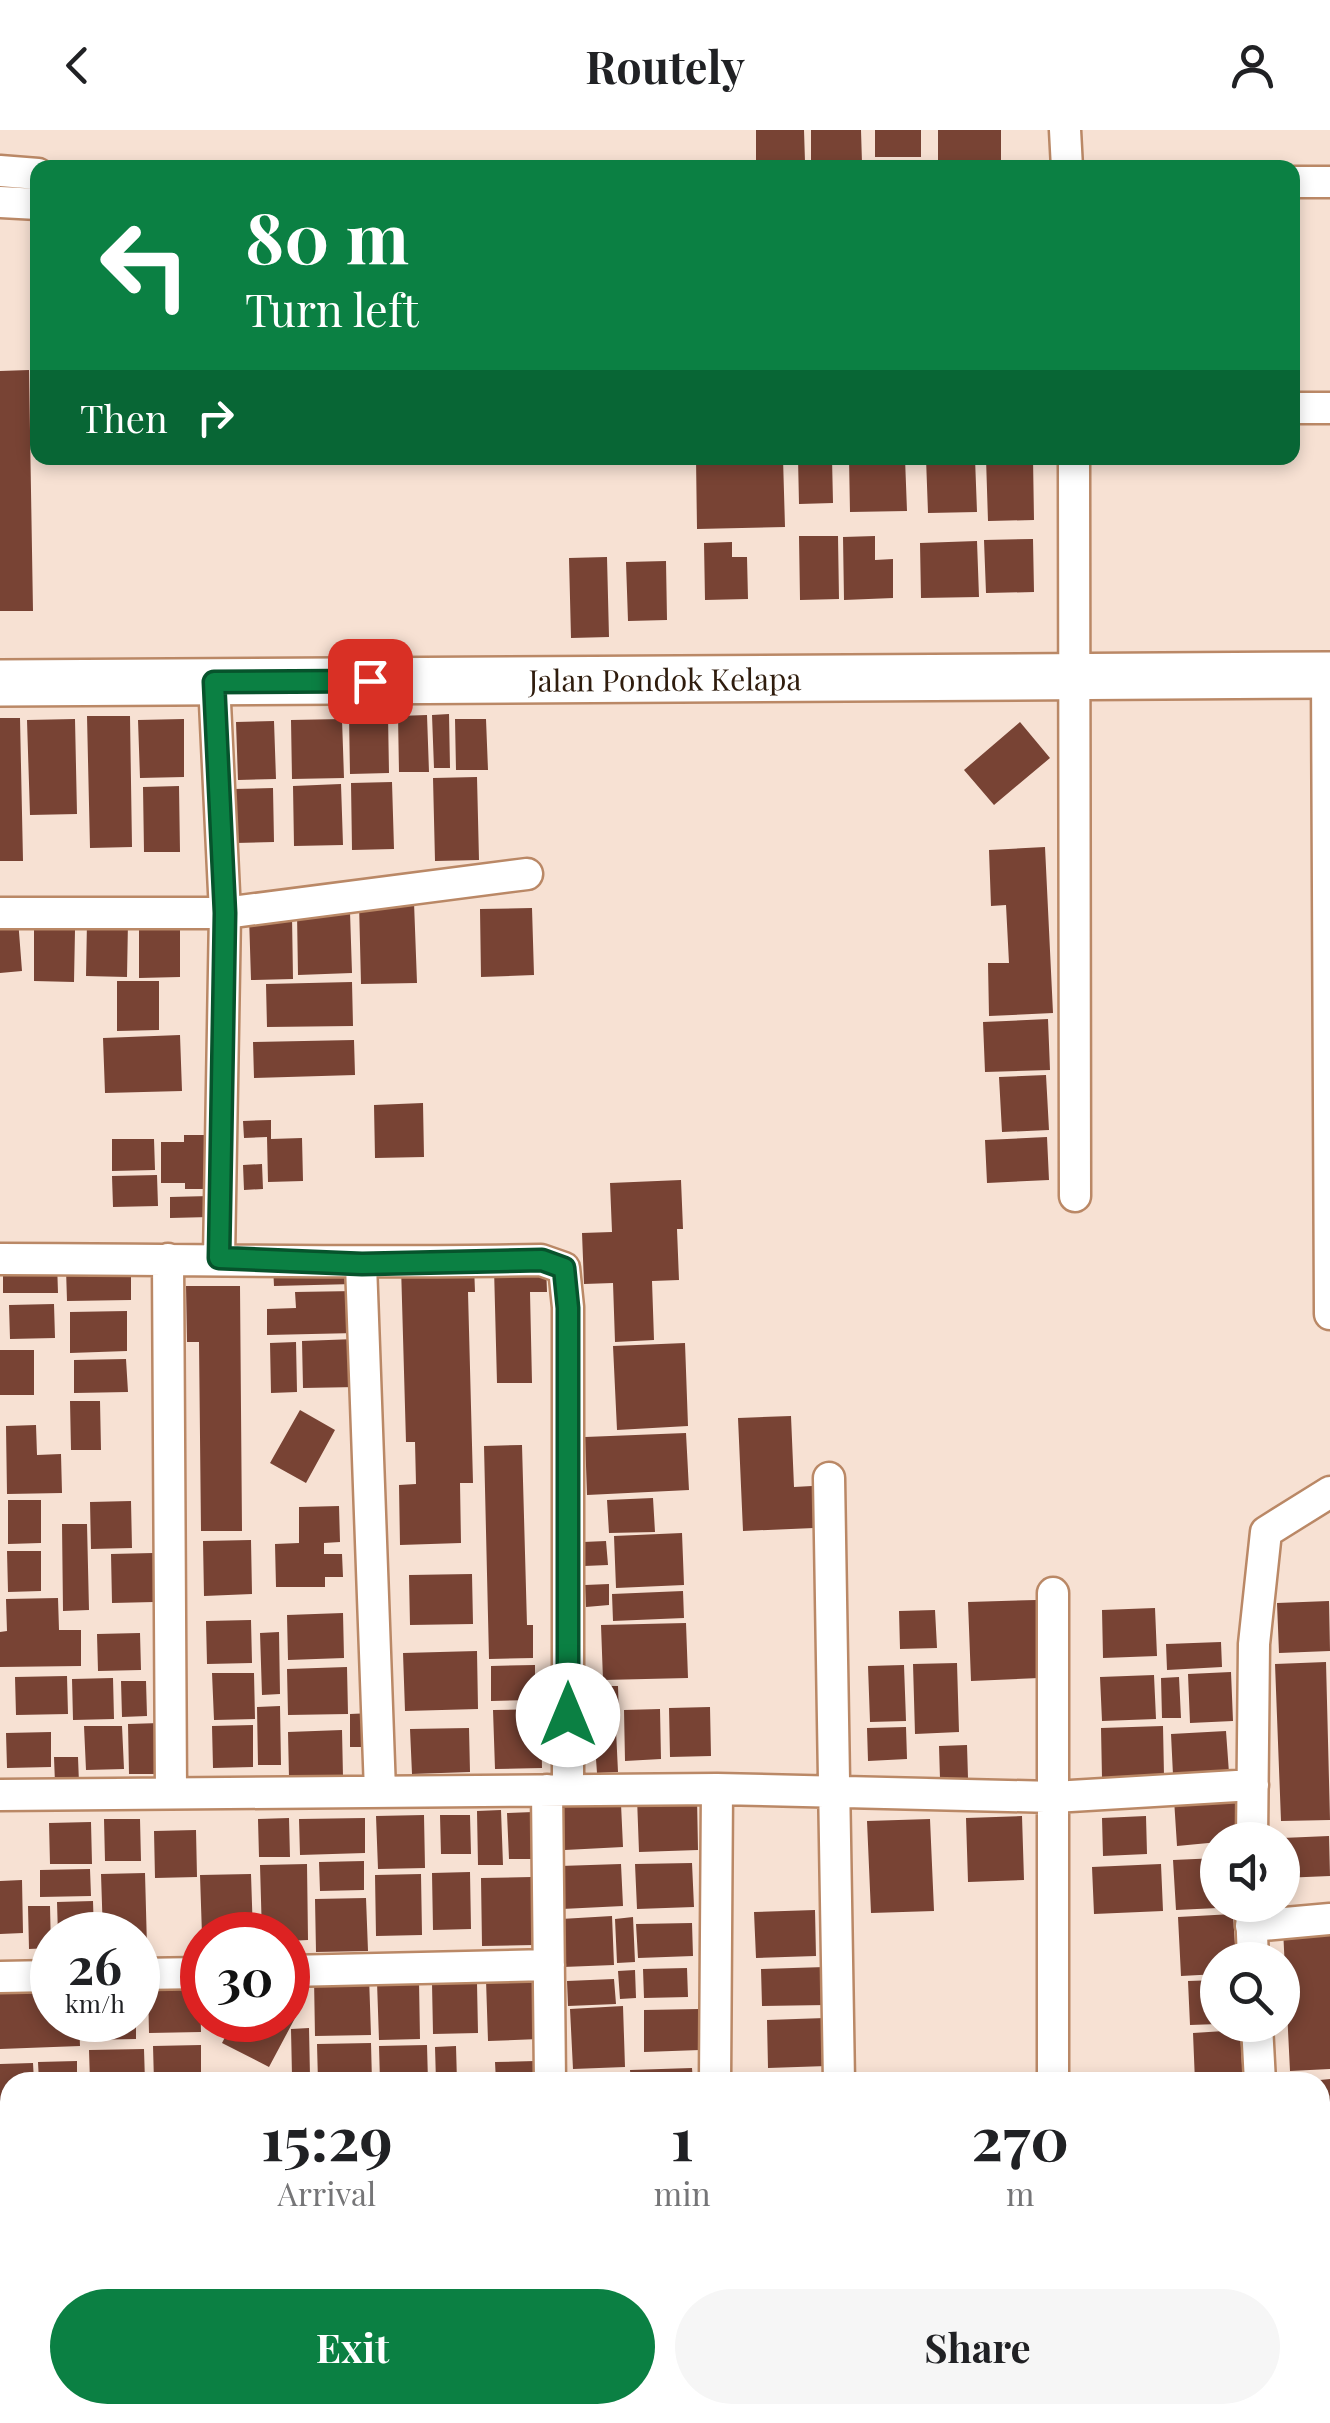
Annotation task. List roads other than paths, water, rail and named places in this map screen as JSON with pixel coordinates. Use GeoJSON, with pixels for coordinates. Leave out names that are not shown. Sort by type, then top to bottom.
{"type":"FeatureCollection","features":[{"type":"Feature","properties":{"kind":"street"},"geometry":{"type":"LineString","coordinates":[[1064,130],[1066,160]]}},
{"type":"Feature","properties":{"kind":"street"},"geometry":{"type":"LineString","coordinates":[[0,171],[30,173]]}},
{"type":"Feature","properties":{"kind":"street"},"geometry":{"type":"LineString","coordinates":[[1300,182],[1330,182]]}},
{"type":"Feature","properties":{"kind":"street"},"geometry":{"type":"LineString","coordinates":[[0,202],[30,204]]}},
{"type":"Feature","properties":{"kind":"street"},"geometry":{"type":"LineString","coordinates":[[1300,408],[1330,408]]}},
{"type":"Feature","properties":{"kind":"street"},"geometry":{"type":"LineString","coordinates":[[1074,465],[1076,1196]]}},
{"type":"Feature","properties":{"kind":"street"},"geometry":{"type":"LineString","coordinates":[[1328,675],[1330,1314]]}},
{"type":"Feature","properties":{"kind":"street","name":"Jalan Pondok Kelapa"},"geometry":{"type":"LineString","coordinates":[[0,683],[1328,675]]}},
{"type":"Feature","properties":{"kind":"street"},"geometry":{"type":"LineString","coordinates":[[214,682],[225,913],[219,1258]]}},
{"type":"Feature","properties":{"kind":"street"},"geometry":{"type":"LineString","coordinates":[[0,913],[225,913],[527,874]]}},
{"type":"Feature","properties":{"kind":"street"},"geometry":{"type":"LineString","coordinates":[[0,1259],[219,1258],[362,1264],[542,1260],[564,1268],[568,1308],[558,1789],[549,1965],[550,2072]]}},
{"type":"Feature","properties":{"kind":"street"},"geometry":{"type":"LineString","coordinates":[[168,1259],[171,1793]]}},
{"type":"Feature","properties":{"kind":"street"},"geometry":{"type":"LineString","coordinates":[[362,1264],[380,1791]]}},
{"type":"Feature","properties":{"kind":"street"},"geometry":{"type":"LineString","coordinates":[[828,1478],[838,2072]]}},
{"type":"Feature","properties":{"kind":"street"},"geometry":{"type":"LineString","coordinates":[[1252,1822],[1254,1644],[1266,1532],[1330,1492]]}},
{"type":"Feature","properties":{"kind":"street"},"geometry":{"type":"LineString","coordinates":[[1052,1593],[1053,2072]]}},
{"type":"Feature","properties":{"kind":"street"},"geometry":{"type":"LineString","coordinates":[[0,1795],[718,1789],[1054,1797],[1253,1786]]}},
{"type":"Feature","properties":{"kind":"street"},"geometry":{"type":"LineString","coordinates":[[715,2072],[718,1789]]}},
{"type":"Feature","properties":{"kind":"street"},"geometry":{"type":"LineString","coordinates":[[1300,1917],[1330,1918]]}},
{"type":"Feature","properties":{"kind":"street"},"geometry":{"type":"LineString","coordinates":[[310,1970],[549,1965]]}},
{"type":"Feature","properties":{"kind":"street"},"geometry":{"type":"LineString","coordinates":[[0,1978],[30,1977]]}},
{"type":"Feature","properties":{"kind":"street"},"geometry":{"type":"LineString","coordinates":[[1258,2042],[1259,2072]]}}]}
